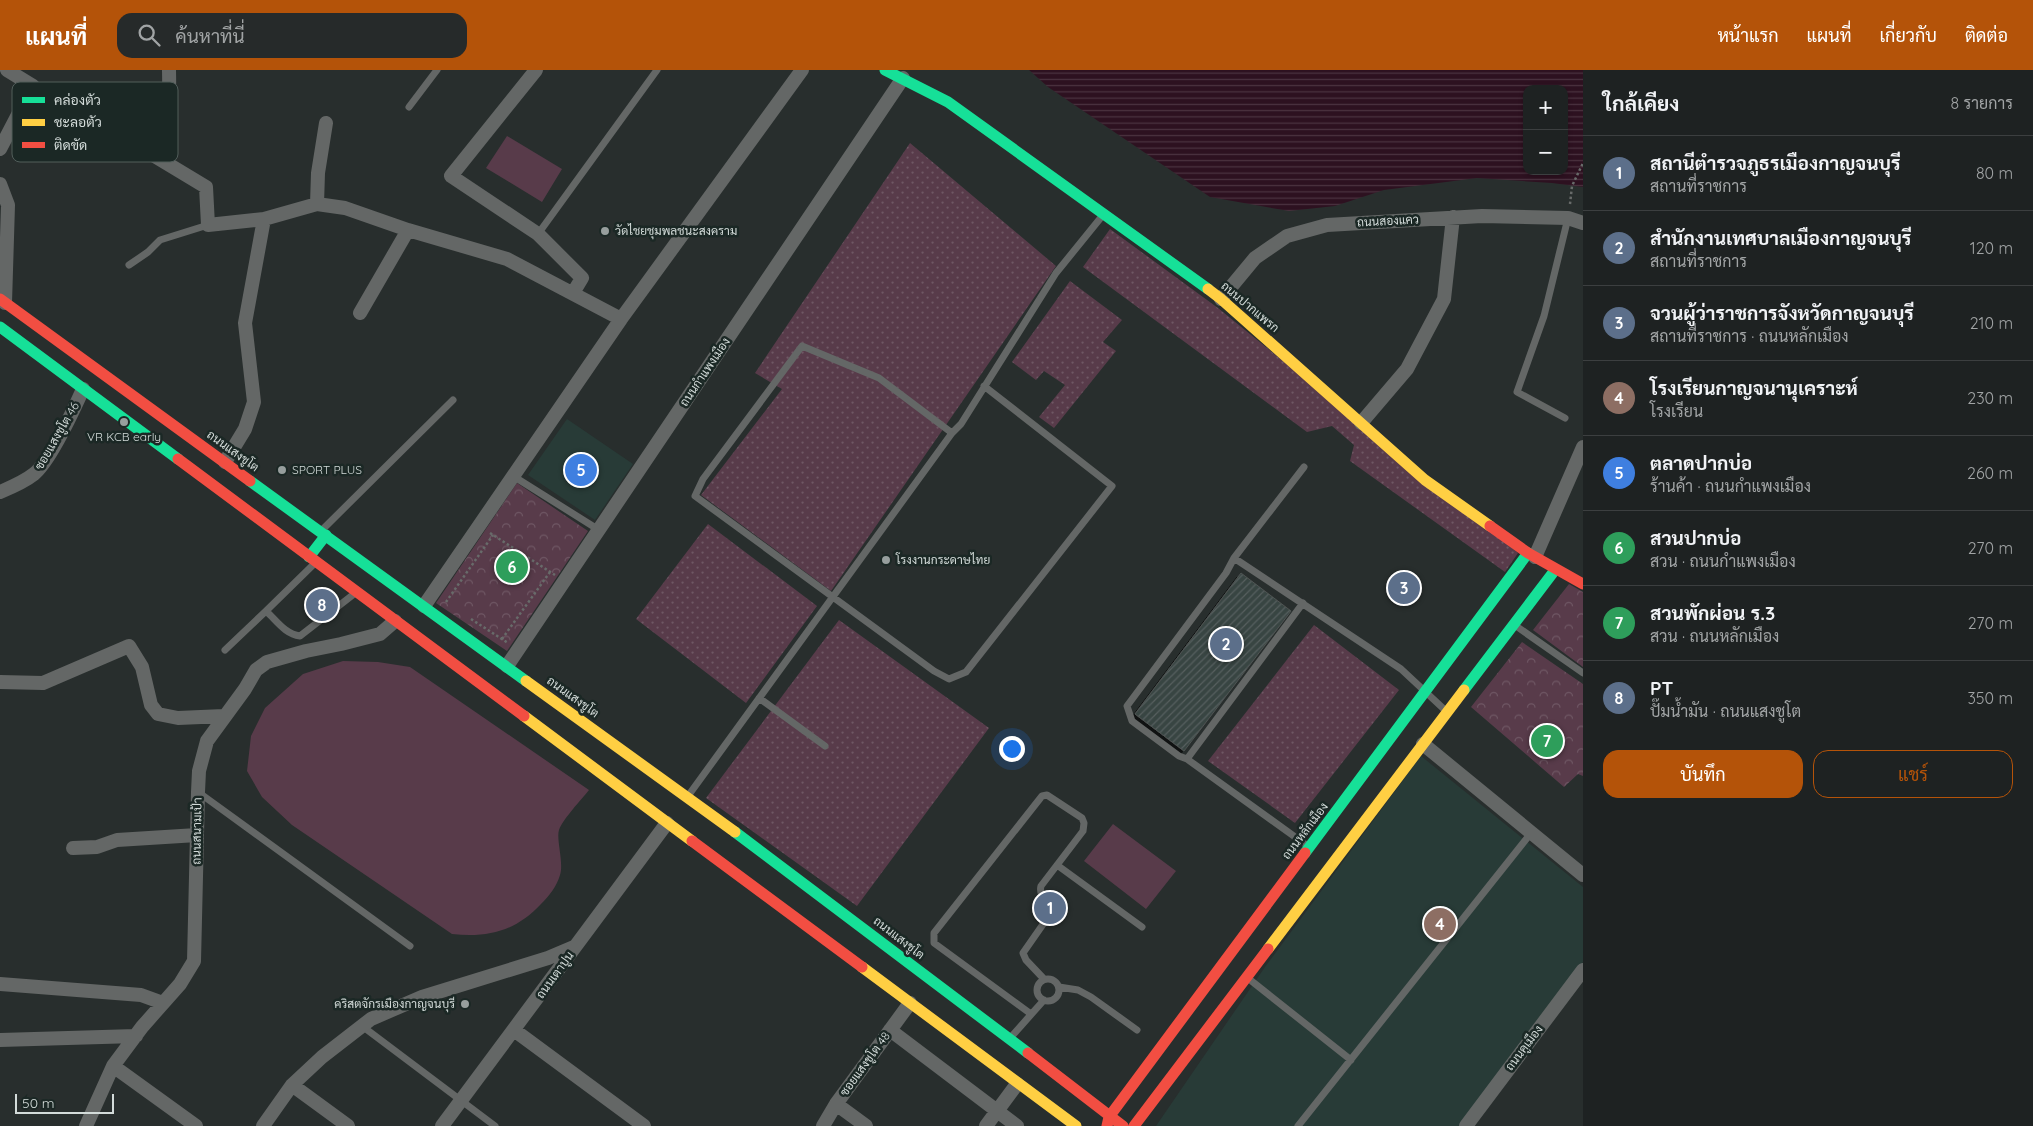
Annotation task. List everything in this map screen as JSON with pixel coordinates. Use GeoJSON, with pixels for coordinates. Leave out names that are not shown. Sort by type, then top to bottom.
{"type":"FeatureCollection","features":[{"type":"Feature","properties":{"kind":"main road","name":"ถนนปากแพรก"},"geometry":{"type":"LineString","coordinates":[[885,70],[948,102],[1221,299],[1425,480],[1531,555],[1554,570],[1583,584]]}},
{"type":"Feature","properties":{"kind":"main road","name":"ถนนแสงชูโต"},"geometry":{"type":"LineString","coordinates":[[3,301],[687,797],[911,974],[1009,1040],[1108,1121],[1123,1126]]}},
{"type":"Feature","properties":{"kind":"main road"},"geometry":{"type":"LineString","coordinates":[[0,327],[668,823],[752,880],[898,994],[1076,1126]]}},
{"type":"Feature","properties":{"kind":"main road"},"geometry":{"type":"LineString","coordinates":[[313,559],[323,533]]}},
{"type":"Feature","properties":{"kind":"main road","name":"ถนนหลักเมือง"},"geometry":{"type":"LineString","coordinates":[[1108,1121],[1425,692],[1531,555]]}},
{"type":"Feature","properties":{"kind":"main road"},"geometry":{"type":"LineString","coordinates":[[1134,1126],[1554,570]]}},
{"type":"Feature","properties":{"kind":"main road"},"geometry":{"type":"LineString","coordinates":[[898,994],[911,974]]}},
{"type":"Feature","properties":{"kind":"street"},"geometry":{"type":"LineString","coordinates":[[7,70],[26,82]]}},
{"type":"Feature","properties":{"kind":"street"},"geometry":{"type":"LineString","coordinates":[[536,70],[451,176],[538,234],[582,278],[573,293]]}},
{"type":"Feature","properties":{"kind":"street"},"geometry":{"type":"LineString","coordinates":[[424,606],[621,320],[802,70]]}},
{"type":"Feature","properties":{"kind":"street","name":"ถนนกำแพงเมือง"},"geometry":{"type":"LineString","coordinates":[[507,666],[903,78]]}},
{"type":"Feature","properties":{"kind":"street"},"geometry":{"type":"LineString","coordinates":[[317,204],[318,173],[326,122]]}},
{"type":"Feature","properties":{"kind":"street"},"geometry":{"type":"LineString","coordinates":[[0,149],[12,126]]}},
{"type":"Feature","properties":{"kind":"street"},"geometry":{"type":"LineString","coordinates":[[165,162],[206,187],[208,225],[264,219],[317,204],[345,208],[408,230],[507,259],[621,320]]}},
{"type":"Feature","properties":{"kind":"street"},"geometry":{"type":"LineString","coordinates":[[0,184],[8,205],[3,301]]}},
{"type":"Feature","properties":{"kind":"street","name":"ถนนสองแคว"},"geometry":{"type":"LineString","coordinates":[[1221,299],[1255,258],[1287,236],[1327,224],[1482,216],[1568,218],[1583,223]]}},
{"type":"Feature","properties":{"kind":"street"},"geometry":{"type":"LineString","coordinates":[[1362,423],[1407,369],[1444,299],[1453,218]]}},
{"type":"Feature","properties":{"kind":"street"},"geometry":{"type":"LineString","coordinates":[[225,462],[245,429],[254,402],[245,323],[264,219]]}},
{"type":"Feature","properties":{"kind":"street"},"geometry":{"type":"LineString","coordinates":[[360,314],[408,230]]}},
{"type":"Feature","properties":{"kind":"street","name":"ซอยแสงชูโต 46"},"geometry":{"type":"LineString","coordinates":[[0,492],[22,482],[36,472],[72,414],[83,389]]}},
{"type":"Feature","properties":{"kind":"street"},"geometry":{"type":"LineString","coordinates":[[1531,555],[1583,447]]}},
{"type":"Feature","properties":{"kind":"street","name":"ถนนสนามเป้า"},"geometry":{"type":"LineString","coordinates":[[86,1126],[113,1066],[180,984],[194,961],[199,771],[207,741],[245,689],[256,670],[267,662],[380,634],[395,621]]}},
{"type":"Feature","properties":{"kind":"street"},"geometry":{"type":"LineString","coordinates":[[0,682],[43,683],[129,646],[142,667],[151,705],[158,714],[178,718],[224,716]]}},
{"type":"Feature","properties":{"kind":"street"},"geometry":{"type":"LineString","coordinates":[[1423,744],[1583,875]]}},
{"type":"Feature","properties":{"kind":"street","name":"ถนนเตาปูน"},"geometry":{"type":"LineString","coordinates":[[442,1126],[668,823]]}},
{"type":"Feature","properties":{"kind":"street"},"geometry":{"type":"LineString","coordinates":[[74,848],[98,847],[117,840],[197,835]]}},
{"type":"Feature","properties":{"kind":"street"},"geometry":{"type":"LineString","coordinates":[[263,1126],[292,1086],[322,1057],[371,1019],[422,997],[548,958],[576,946]]}},
{"type":"Feature","properties":{"kind":"street","name":"ถนนคูเมือง"},"geometry":{"type":"LineString","coordinates":[[1466,1126],[1583,970]]}},
{"type":"Feature","properties":{"kind":"street"},"geometry":{"type":"LineString","coordinates":[[0,984],[141,995],[163,1003]]}},
{"type":"Feature","properties":{"kind":"street","name":"ซอยแสงชูโต 48"},"geometry":{"type":"LineString","coordinates":[[823,1126],[836,1104],[910,1003]]}},
{"type":"Feature","properties":{"kind":"street"},"geometry":{"type":"LineString","coordinates":[[514,1030],[644,1126]]}},
{"type":"Feature","properties":{"kind":"street"},"geometry":{"type":"LineString","coordinates":[[890,1030],[1018,1126]]}},
{"type":"Feature","properties":{"kind":"street"},"geometry":{"type":"LineString","coordinates":[[0,1040],[136,1036]]}},
{"type":"Feature","properties":{"kind":"street"},"geometry":{"type":"LineString","coordinates":[[113,1066],[196,1126]]}},
{"type":"Feature","properties":{"kind":"street"},"geometry":{"type":"LineString","coordinates":[[986,1126],[1017,1084]]}},
{"type":"Feature","properties":{"kind":"street"},"geometry":{"type":"LineString","coordinates":[[292,1086],[348,1126]]}},
{"type":"Feature","properties":{"kind":"street"},"geometry":{"type":"LineString","coordinates":[[836,1104],[866,1126]]}},
{"type":"Feature","properties":{"kind":"lane"},"geometry":{"type":"LineString","coordinates":[[409,107],[437,70]]}},
{"type":"Feature","properties":{"kind":"lane"},"geometry":{"type":"LineString","coordinates":[[538,234],[656,70]]}},
{"type":"Feature","properties":{"kind":"lane"},"geometry":{"type":"LineString","coordinates":[[687,797],[960,424],[1056,273],[1103,214]]}},
{"type":"Feature","properties":{"kind":"lane"},"geometry":{"type":"LineString","coordinates":[[1565,418],[1517,392],[1544,316],[1568,218]]}},
{"type":"Feature","properties":{"kind":"lane"},"geometry":{"type":"LineString","coordinates":[[128,265],[148,252],[160,240],[208,225]]}},
{"type":"Feature","properties":{"kind":"lane"},"geometry":{"type":"LineString","coordinates":[[952,433],[879,378],[802,346],[703,479],[695,496],[832,598],[934,671],[949,679],[966,672],[1112,486],[984,386]]}},
{"type":"Feature","properties":{"kind":"lane"},"geometry":{"type":"LineString","coordinates":[[323,533],[453,400]]}},
{"type":"Feature","properties":{"kind":"lane"},"geometry":{"type":"LineString","coordinates":[[1304,466],[1234,558],[1226,573],[1127,706],[1132,721],[1310,847]]}},
{"type":"Feature","properties":{"kind":"lane"},"geometry":{"type":"LineString","coordinates":[[514,476],[599,530]]}},
{"type":"Feature","properties":{"kind":"lane"},"geometry":{"type":"LineString","coordinates":[[1234,558],[1401,668],[1447,712]]}},
{"type":"Feature","properties":{"kind":"lane"},"geometry":{"type":"LineString","coordinates":[[225,650],[266,611],[313,559]]}},
{"type":"Feature","properties":{"kind":"lane"},"geometry":{"type":"LineString","coordinates":[[266,611],[285,630],[292,635],[300,636],[357,592]]}},
{"type":"Feature","properties":{"kind":"lane"},"geometry":{"type":"LineString","coordinates":[[1187,759],[1304,603]]}},
{"type":"Feature","properties":{"kind":"lane"},"geometry":{"type":"LineString","coordinates":[[1513,624],[1583,673]]}},
{"type":"Feature","properties":{"kind":"lane"},"geometry":{"type":"LineString","coordinates":[[759,698],[825,746]]}},
{"type":"Feature","properties":{"kind":"lane"},"geometry":{"type":"LineString","coordinates":[[198,792],[410,946]]}},
{"type":"Feature","properties":{"kind":"lane"},"geometry":{"type":"LineString","coordinates":[[1031,1014],[934,942],[932,938],[1042,796],[1047,795],[1082,818],[1084,822],[1082,830],[1041,886],[1040,890],[1045,899],[1053,907],[1052,913],[1023,953],[1026,960],[1044,979]]}},
{"type":"Feature","properties":{"kind":"lane"},"geometry":{"type":"LineString","coordinates":[[1298,1126],[1531,833]]}},
{"type":"Feature","properties":{"kind":"lane"},"geometry":{"type":"LineString","coordinates":[[1057,865],[1142,927]]}},
{"type":"Feature","properties":{"kind":"lane"},"geometry":{"type":"LineString","coordinates":[[1246,977],[1351,1060]]}},
{"type":"Feature","properties":{"kind":"lane"},"geometry":{"type":"LineString","coordinates":[[1044,979],[1056,982],[1059,987],[1059,993],[1056,998],[1050,1001],[1044,1000],[1039,996],[1037,989],[1039,983],[1044,979]]}},
{"type":"Feature","properties":{"kind":"lane"},"geometry":{"type":"LineString","coordinates":[[1059,987],[1078,990],[1084,993],[1137,1030]]}},
{"type":"Feature","properties":{"kind":"lane"},"geometry":{"type":"LineString","coordinates":[[1009,1040],[1044,1000]]}},
{"type":"Feature","properties":{"kind":"lane"},"geometry":{"type":"LineString","coordinates":[[362,1026],[495,1126]]}},
{"type":"Feature","properties":{"kind":"path"},"geometry":{"type":"LineString","coordinates":[[1568,218],[1572,186],[1583,163]]}},
{"type":"Feature","properties":{"kind":"path"},"geometry":{"type":"LineString","coordinates":[[479,526],[564,581]]}},
{"type":"Feature","properties":{"kind":"path"},"geometry":{"type":"LineString","coordinates":[[446,602],[493,535]]}},
{"type":"Feature","properties":{"kind":"path"},"geometry":{"type":"LineString","coordinates":[[502,639],[550,572]]}},
{"type":"Feature","properties":{"kind":"path"},"geometry":{"type":"LineString","coordinates":[[433,593],[454,607]]}},
{"type":"Feature","properties":{"kind":"path"},"geometry":{"type":"LineString","coordinates":[[470,618],[518,650]]}},
{"type":"Feature","properties":{"kind":"shaded area"},"geometry":{"type":"Polygon","coordinates":[[[1029,70],[1583,70],[1583,187],[1477,178],[1384,190],[1335,206],[1289,211],[1210,197],[1048,87],[1029,70]]]}},
{"type":"Feature","properties":{"kind":"shaded area"},"geometry":{"type":"Polygon","coordinates":[[[567,419],[633,464],[595,520],[528,475],[567,419]]]}},
{"type":"Feature","properties":{"kind":"shaded area"},"geometry":{"type":"Polygon","coordinates":[[[1421,756],[1583,887],[1583,962],[1462,1126],[1156,1126],[1265,967],[1421,756]]]}},
{"type":"Feature","properties":{"kind":"green space"},"geometry":{"type":"Polygon","coordinates":[[[507,136],[562,169],[542,202],[486,168],[507,136]]]}},
{"type":"Feature","properties":{"kind":"green space"},"geometry":{"type":"Polygon","coordinates":[[[910,143],[1056,266],[831,591],[701,495],[782,389],[755,373],[910,143]]]}},
{"type":"Feature","properties":{"kind":"green space"},"geometry":{"type":"Polygon","coordinates":[[[1110,229],[1218,308],[1518,553],[1505,572],[1350,461],[1354,445],[1332,426],[1307,432],[1083,267],[1110,229]]]}},
{"type":"Feature","properties":{"kind":"green space"},"geometry":{"type":"Polygon","coordinates":[[[1070,281],[1122,320],[1103,342],[1116,351],[1054,428],[1039,417],[1065,385],[1044,371],[1036,380],[1012,362],[1070,281]]]}},
{"type":"Feature","properties":{"kind":"green space"},"geometry":{"type":"Polygon","coordinates":[[[517,483],[588,531],[507,651],[436,603],[517,483]]]}},
{"type":"Feature","properties":{"kind":"green space"},"geometry":{"type":"Polygon","coordinates":[[[708,524],[817,606],[746,703],[636,619],[708,524]]]}},
{"type":"Feature","properties":{"kind":"green space"},"geometry":{"type":"Polygon","coordinates":[[[1569,584],[1583,592],[1583,667],[1533,630],[1569,584]]]}},
{"type":"Feature","properties":{"kind":"green space"},"geometry":{"type":"Polygon","coordinates":[[[839,620],[989,728],[857,906],[706,798],[839,620]]]}},
{"type":"Feature","properties":{"kind":"green space"},"geometry":{"type":"Polygon","coordinates":[[[1314,625],[1399,690],[1295,823],[1208,761],[1314,625]]]}},
{"type":"Feature","properties":{"kind":"green space"},"geometry":{"type":"Polygon","coordinates":[[[1522,642],[1583,684],[1583,776],[1578,774],[1564,787],[1471,707],[1522,642]]]}},
{"type":"Feature","properties":{"kind":"green space"},"geometry":{"type":"Polygon","coordinates":[[[343,661],[378,662],[410,667],[589,790],[568,815],[559,830],[561,870],[557,883],[544,901],[522,921],[501,931],[478,935],[452,934],[292,825],[262,797],[247,771],[251,736],[265,708],[303,674],[343,661]]]}},
{"type":"Feature","properties":{"kind":"green space"},"geometry":{"type":"Polygon","coordinates":[[[1113,824],[1176,871],[1146,909],[1084,861],[1113,824]]]}},
{"type":"Feature","properties":{"kind":"building"},"geometry":{"type":"Polygon","coordinates":[[[1241,573],[1291,611],[1184,751],[1135,714],[1241,573]]]}},
{"type":"Feature","properties":{"kind":"traffic: fast"},"geometry":{"type":"LineString","coordinates":[[885,70],[948,102],[1208,289]]}},
{"type":"Feature","properties":{"kind":"traffic: fast"},"geometry":{"type":"LineString","coordinates":[[0,327],[178,459]]}},
{"type":"Feature","properties":{"kind":"traffic: fast"},"geometry":{"type":"LineString","coordinates":[[250,481],[526,681]]}},
{"type":"Feature","properties":{"kind":"traffic: fast"},"geometry":{"type":"LineString","coordinates":[[309,557],[326,535]]}},
{"type":"Feature","properties":{"kind":"traffic: fast"},"geometry":{"type":"LineString","coordinates":[[1305,853],[1528,553]]}},
{"type":"Feature","properties":{"kind":"traffic: fast"},"geometry":{"type":"LineString","coordinates":[[1464,690],[1555,570]]}},
{"type":"Feature","properties":{"kind":"traffic: fast"},"geometry":{"type":"LineString","coordinates":[[735,832],[1028,1053]]}},
{"type":"Feature","properties":{"kind":"traffic: slow"},"geometry":{"type":"LineString","coordinates":[[1208,289],[1425,480],[1490,526]]}},
{"type":"Feature","properties":{"kind":"traffic: slow"},"geometry":{"type":"LineString","coordinates":[[526,681],[735,832]]}},
{"type":"Feature","properties":{"kind":"traffic: slow"},"geometry":{"type":"LineString","coordinates":[[1268,949],[1464,690]]}},
{"type":"Feature","properties":{"kind":"traffic: slow"},"geometry":{"type":"LineString","coordinates":[[524,716],[692,841]]}},
{"type":"Feature","properties":{"kind":"traffic: slow"},"geometry":{"type":"LineString","coordinates":[[862,967],[1076,1126]]}},
{"type":"Feature","properties":{"kind":"traffic: jam"},"geometry":{"type":"LineString","coordinates":[[0,299],[250,481]]}},
{"type":"Feature","properties":{"kind":"traffic: jam"},"geometry":{"type":"LineString","coordinates":[[178,459],[524,716]]}},
{"type":"Feature","properties":{"kind":"traffic: jam"},"geometry":{"type":"LineString","coordinates":[[1490,526],[1528,553],[1583,584]]}},
{"type":"Feature","properties":{"kind":"traffic: jam"},"geometry":{"type":"LineString","coordinates":[[692,841],[862,967]]}},
{"type":"Feature","properties":{"kind":"traffic: jam"},"geometry":{"type":"LineString","coordinates":[[1107,1126],[1109,1117],[1305,853]]}},
{"type":"Feature","properties":{"kind":"traffic: jam"},"geometry":{"type":"LineString","coordinates":[[1134,1126],[1268,949]]}},
{"type":"Feature","properties":{"kind":"traffic: jam"},"geometry":{"type":"LineString","coordinates":[[1028,1053],[1123,1126]]}},
{"type":"Feature","properties":{"kind":"place","name":"วัดไชยชุมพลชนะสงคราม"},"geometry":{"type":"Point","coordinates":[605,231]}},
{"type":"Feature","properties":{"kind":"place","name":"VR KCB early"},"geometry":{"type":"Point","coordinates":[124,422]}},
{"type":"Feature","properties":{"kind":"place","name":"SPORT PLUS"},"geometry":{"type":"Point","coordinates":[282,470]}},
{"type":"Feature","properties":{"kind":"place","name":"ตลาดปากบ่อ"},"geometry":{"type":"Point","coordinates":[581,470]}},
{"type":"Feature","properties":{"kind":"place","name":"โรงงานกระดาษไทย"},"geometry":{"type":"Point","coordinates":[886,560]}},
{"type":"Feature","properties":{"kind":"place","name":"สวนปากบ่อ"},"geometry":{"type":"Point","coordinates":[512,567]}},
{"type":"Feature","properties":{"kind":"place","name":"จวนผู้ว่าราชการจังหวัดกาญจนบุรี"},"geometry":{"type":"Point","coordinates":[1404,588]}},
{"type":"Feature","properties":{"kind":"place","name":"PT"},"geometry":{"type":"Point","coordinates":[322,605]}},
{"type":"Feature","properties":{"kind":"place","name":"สำนักงานเทศบาลเมืองกาญจนบุรี"},"geometry":{"type":"Point","coordinates":[1226,644]}},
{"type":"Feature","properties":{"kind":"place","name":"สวนพักผ่อน ร.3"},"geometry":{"type":"Point","coordinates":[1547,741]}},
{"type":"Feature","properties":{"kind":"place","name":"สถานีตำรวจภูธรเมืองกาญจนบุรี"},"geometry":{"type":"Point","coordinates":[1050,908]}},
{"type":"Feature","properties":{"kind":"place","name":"โรงเรียนกาญจนานุเคราะห์"},"geometry":{"type":"Point","coordinates":[1440,924]}},
{"type":"Feature","properties":{"kind":"place","name":"คริสตจักรเมืองกาญจนบุรี"},"geometry":{"type":"Point","coordinates":[465,1004]}}]}
